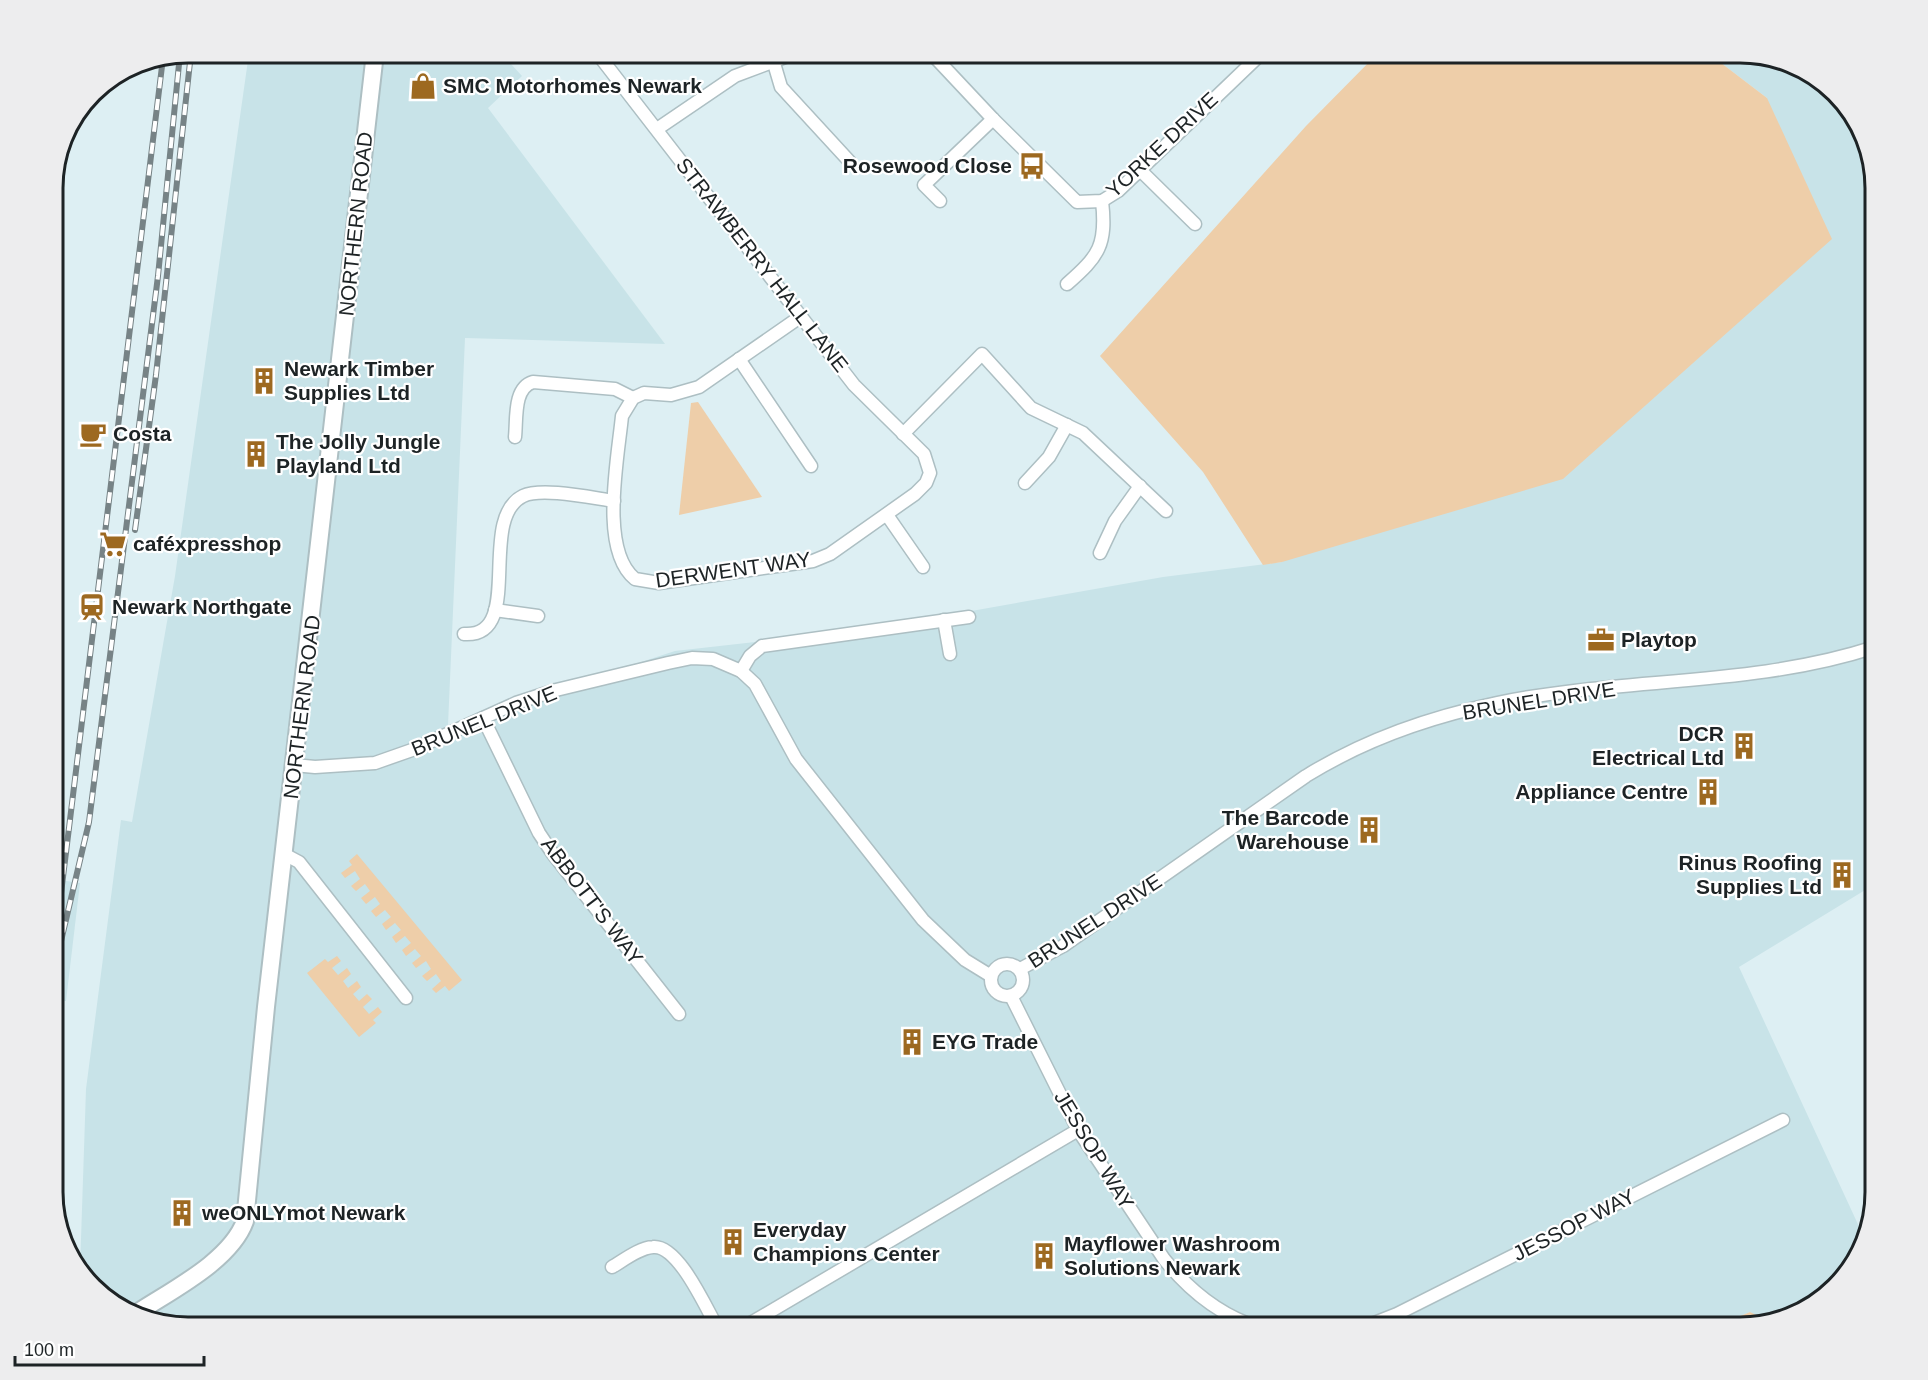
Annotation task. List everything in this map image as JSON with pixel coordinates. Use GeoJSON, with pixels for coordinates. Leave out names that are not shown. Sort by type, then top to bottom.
{"type":"FeatureCollection","features":[{"type":"Feature","properties":{"kind":"street","name":"NORTHERN ROAD"},"geometry":{"type":"LineString","coordinates":[[144,1308],[221,1255],[233,1243],[246,1221],[284,855],[374,63]]}},
{"type":"Feature","properties":{"kind":"street","name":"STRAWBERRY HALL LANE"},"geometry":{"type":"LineString","coordinates":[[606,63],[854,386],[924,454],[930,472]]}},
{"type":"Feature","properties":{"kind":"street"},"geometry":{"type":"LineString","coordinates":[[657,129],[735,76],[766,63]]}},
{"type":"Feature","properties":{"kind":"street"},"geometry":{"type":"LineString","coordinates":[[774,63],[781,87],[850,162]]}},
{"type":"Feature","properties":{"kind":"street","name":"YORKE DRIVE"},"geometry":{"type":"LineString","coordinates":[[941,63],[993,119],[1077,202],[1102,201],[1118,190],[1250,63]]}},
{"type":"Feature","properties":{"kind":"street"},"geometry":{"type":"LineString","coordinates":[[940,201],[924,185],[993,119]]}},
{"type":"Feature","properties":{"kind":"street"},"geometry":{"type":"LineString","coordinates":[[1139,169],[1194,224]]}},
{"type":"Feature","properties":{"kind":"street"},"geometry":{"type":"LineString","coordinates":[[1067,284],[1088,265],[1101,248],[1105,227],[1102,201]]}},
{"type":"Feature","properties":{"kind":"street"},"geometry":{"type":"LineString","coordinates":[[515,437],[519,392],[524,384],[533,382],[615,389],[633,398],[644,393],[671,394],[699,387],[800,317]]}},
{"type":"Feature","properties":{"kind":"street"},"geometry":{"type":"LineString","coordinates":[[903,434],[982,354],[1031,408],[1083,433],[1166,511]]}},
{"type":"Feature","properties":{"kind":"street"},"geometry":{"type":"LineString","coordinates":[[739,359],[811,466]]}},
{"type":"Feature","properties":{"kind":"street","name":"DERWENT WAY"},"geometry":{"type":"LineString","coordinates":[[633,398],[622,416],[614,501],[615,531],[620,560],[635,579],[651,583],[813,561],[830,554],[915,494],[926,483],[930,472]]}},
{"type":"Feature","properties":{"kind":"street"},"geometry":{"type":"LineString","coordinates":[[1025,483],[1049,457],[1067,425]]}},
{"type":"Feature","properties":{"kind":"street"},"geometry":{"type":"LineString","coordinates":[[1100,554],[1114,521],[1140,486]]}},
{"type":"Feature","properties":{"kind":"street"},"geometry":{"type":"LineString","coordinates":[[464,634],[476,634],[492,622],[504,521],[516,500],[530,493],[544,493],[614,501]]}},
{"type":"Feature","properties":{"kind":"street"},"geometry":{"type":"LineString","coordinates":[[887,515],[923,567]]}},
{"type":"Feature","properties":{"kind":"street"},"geometry":{"type":"LineString","coordinates":[[495,609],[538,616]]}},
{"type":"Feature","properties":{"kind":"street"},"geometry":{"type":"LineString","coordinates":[[741,671],[750,656],[762,646],[969,617]]}},
{"type":"Feature","properties":{"kind":"street"},"geometry":{"type":"LineString","coordinates":[[944,620],[950,654]]}},
{"type":"Feature","properties":{"kind":"street","name":"BRUNEL DRIVE"},"geometry":{"type":"LineString","coordinates":[[1020,969],[1063,946],[1306,776],[1343,754],[1385,736],[1438,718],[1496,703],[1749,675],[1827,661],[1865,650]]}},
{"type":"Feature","properties":{"kind":"street","name":"BRUNEL DRIVE"},"geometry":{"type":"LineString","coordinates":[[294,765],[315,767],[375,763],[412,750],[516,703],[580,683],[692,658],[713,659],[741,671],[762,693],[796,759],[923,920],[965,960],[991,976]]}},
{"type":"Feature","properties":{"kind":"street","name":"ABBOTT'S WAY"},"geometry":{"type":"LineString","coordinates":[[483,717],[540,833],[553,854],[679,1014]]}},
{"type":"Feature","properties":{"kind":"street"},"geometry":{"type":"LineString","coordinates":[[284,855],[299,862],[406,998]]}},
{"type":"Feature","properties":{"kind":"street"},"geometry":{"type":"LineString","coordinates":[[1005,963],[1020,969],[1024,980],[1022,988],[1011,996],[995,992],[991,976],[997,967],[1005,963]]}},
{"type":"Feature","properties":{"kind":"street","name":"JESSOP WAY"},"geometry":{"type":"LineString","coordinates":[[1011,996],[1078,1130],[1177,1275],[1212,1304],[1236,1317]]}},
{"type":"Feature","properties":{"kind":"street","name":"JESSOP WAY"},"geometry":{"type":"LineString","coordinates":[[1389,1317],[1784,1120]]}},
{"type":"Feature","properties":{"kind":"street"},"geometry":{"type":"LineString","coordinates":[[763,1317],[1078,1130]]}},
{"type":"Feature","properties":{"kind":"street"},"geometry":{"type":"LineString","coordinates":[[612,1267],[642,1250],[659,1246],[666,1249],[673,1253],[711,1317]]}},
{"type":"Feature","properties":{"kind":"shaded area"},"geometry":{"type":"Polygon","coordinates":[[[248,63],[510,63],[522,76],[488,108],[665,344],[465,338],[448,725],[675,651],[864,630],[1163,577],[1282,562],[1767,98],[1721,63],[1748,63],[1780,70],[1816,89],[1839,112],[1855,140],[1864,172],[1865,890],[1739,967],[1860,1228],[1858,1232],[1844,1261],[1816,1291],[1780,1310],[1758,1316],[1750,1312],[1738,1317],[180,1317],[148,1310],[112,1291],[94,1274],[80,1255],[86,1089],[121,820],[132,822],[175,576],[248,63]]]}},
{"type":"Feature","properties":{"kind":"shaded area"},"geometry":{"type":"Polygon","coordinates":[[[1368,63],[1721,63],[1767,98],[1832,239],[1563,479],[1282,562],[1263,565],[1203,472],[1100,356],[1306,126],[1368,63]]]}},
{"type":"Feature","properties":{"kind":"shaded area"},"geometry":{"type":"Polygon","coordinates":[[[698,402],[762,497],[679,515],[691,403],[698,402]]]}},
{"type":"Feature","properties":{"kind":"shaded area"},"geometry":{"type":"Polygon","coordinates":[[[357,854],[462,980],[449,991],[445,986],[436,993],[432,989],[441,981],[436,974],[427,981],[422,976],[431,969],[426,961],[416,968],[412,963],[421,956],[415,949],[406,956],[402,950],[411,943],[405,936],[396,943],[392,937],[401,930],[395,923],[386,930],[382,924],[391,917],[385,910],[376,917],[371,911],[380,904],[375,897],[366,904],[361,898],[370,891],[365,884],[356,891],[351,886],[360,879],[355,871],[345,878],[341,873],[352,865],[349,861],[357,854]]]}},
{"type":"Feature","properties":{"kind":"shaded area"},"geometry":{"type":"Polygon","coordinates":[[[63,880],[80,883],[66,1001],[63,1001],[63,880]]]}},
{"type":"Feature","properties":{"kind":"shaded area"},"geometry":{"type":"Polygon","coordinates":[[[337,956],[341,961],[332,968],[338,975],[347,968],[351,974],[343,981],[348,988],[357,981],[361,987],[353,994],[359,1001],[367,994],[372,999],[363,1007],[369,1014],[378,1007],[382,1012],[373,1020],[376,1023],[359,1037],[307,973],[325,959],[328,962],[337,956]]]}},
{"type":"Feature","properties":{"kind":"shaded area"},"geometry":{"type":"Polygon","coordinates":[[[1750,1312],[1758,1316],[1748,1317],[1738,1317],[1750,1312]]]}},
{"type":"Feature","properties":{"kind":"railway"},"geometry":{"type":"LineString","coordinates":[[135,530],[156,375],[190,63]]}},
{"type":"Feature","properties":{"kind":"railway"},"geometry":{"type":"LineString","coordinates":[[63,932],[89,822],[158,276],[179,64]]}},
{"type":"Feature","properties":{"kind":"railway"},"geometry":{"type":"LineString","coordinates":[[63,877],[162,66]]}},
{"type":"Feature","properties":{"kind":"place","name":"SMC Motorhomes Newark"},"geometry":{"type":"Point","coordinates":[423,86]}},
{"type":"Feature","properties":{"kind":"place","name":"Rosewood Close"},"geometry":{"type":"Point","coordinates":[1032,166]}},
{"type":"Feature","properties":{"kind":"place","name":"Newark Timber Supplies Ltd"},"geometry":{"type":"Point","coordinates":[264,381]}},
{"type":"Feature","properties":{"kind":"place","name":"Costa"},"geometry":{"type":"Point","coordinates":[93,434]}},
{"type":"Feature","properties":{"kind":"place","name":"The Jolly Jungle Playland Ltd"},"geometry":{"type":"Point","coordinates":[256,454]}},
{"type":"Feature","properties":{"kind":"place","name":"caféxpresshop"},"geometry":{"type":"Point","coordinates":[113,544]}},
{"type":"Feature","properties":{"kind":"place","name":"Newark Northgate"},"geometry":{"type":"Point","coordinates":[92,607]}},
{"type":"Feature","properties":{"kind":"place","name":"Playtop"},"geometry":{"type":"Point","coordinates":[1601,640]}},
{"type":"Feature","properties":{"kind":"place","name":"DCR Electrical Ltd"},"geometry":{"type":"Point","coordinates":[1744,746]}},
{"type":"Feature","properties":{"kind":"place","name":"Appliance Centre"},"geometry":{"type":"Point","coordinates":[1708,792]}},
{"type":"Feature","properties":{"kind":"place","name":"The Barcode Warehouse"},"geometry":{"type":"Point","coordinates":[1369,830]}},
{"type":"Feature","properties":{"kind":"place","name":"Rinus Roofing Supplies Ltd"},"geometry":{"type":"Point","coordinates":[1842,875]}},
{"type":"Feature","properties":{"kind":"place","name":"EYG Trade"},"geometry":{"type":"Point","coordinates":[912,1042]}},
{"type":"Feature","properties":{"kind":"place","name":"weONLYmot Newark"},"geometry":{"type":"Point","coordinates":[182,1213]}},
{"type":"Feature","properties":{"kind":"place","name":"Everyday Champions Center"},"geometry":{"type":"Point","coordinates":[733,1242]}},
{"type":"Feature","properties":{"kind":"place","name":"Mayflower Washroom Solutions Newark"},"geometry":{"type":"Point","coordinates":[1044,1256]}}]}
